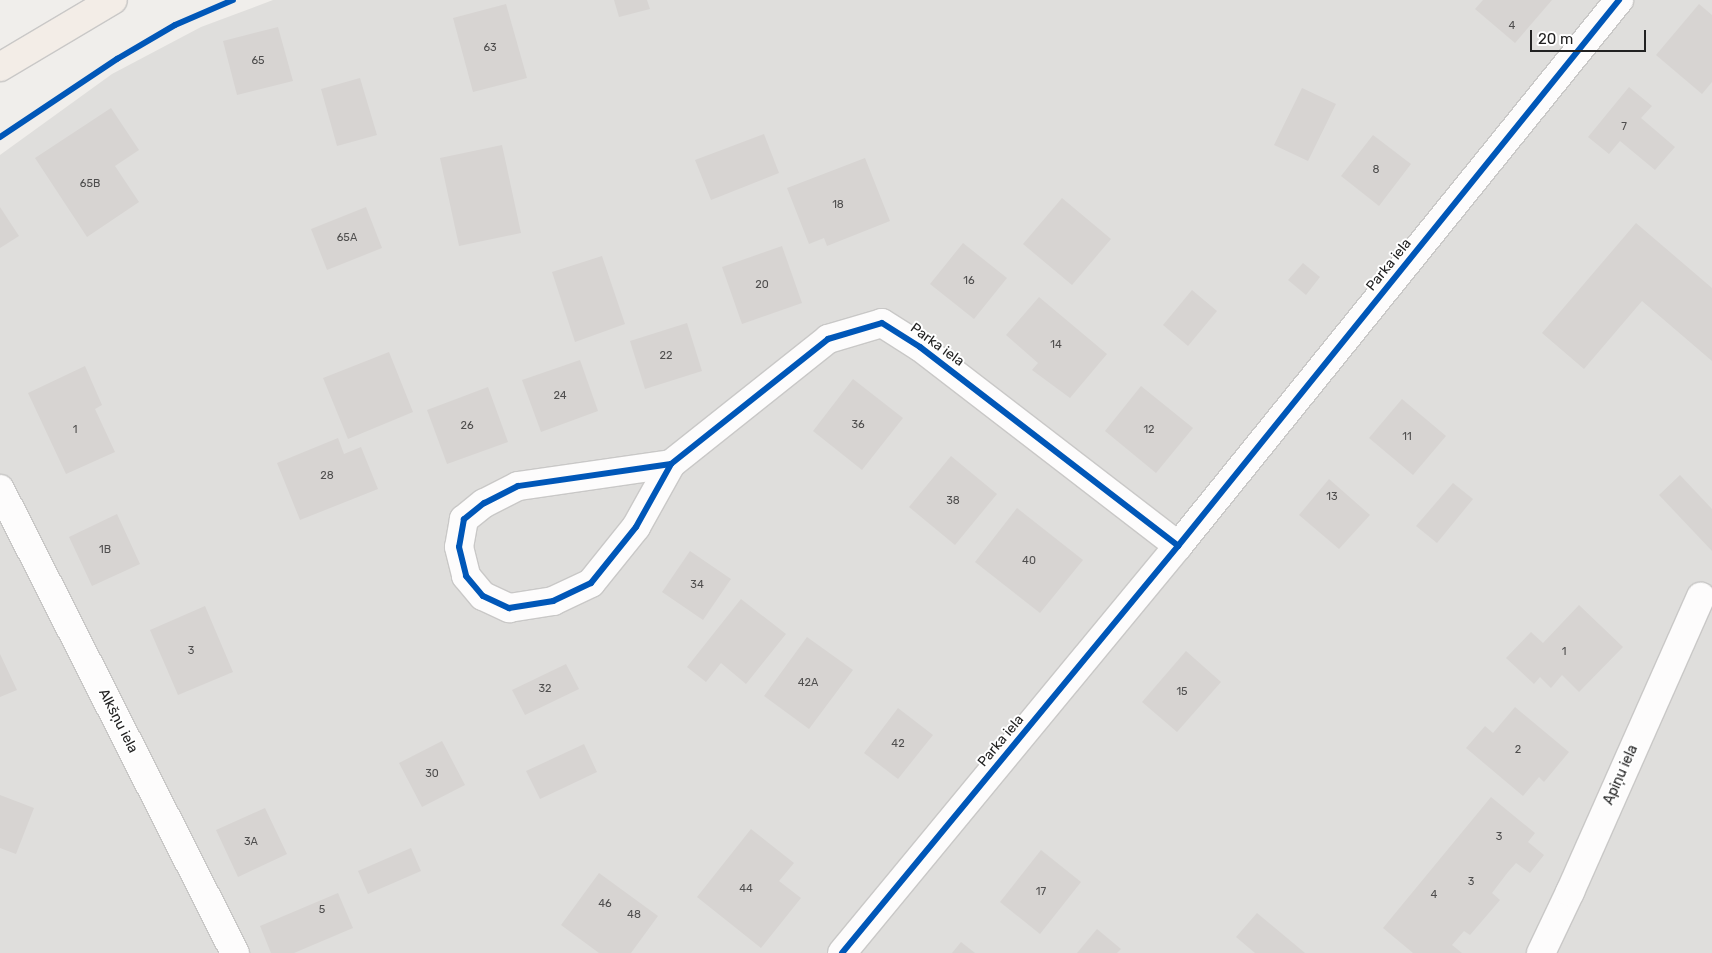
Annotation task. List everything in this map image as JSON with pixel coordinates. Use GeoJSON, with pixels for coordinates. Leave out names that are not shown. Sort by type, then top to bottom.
{"type":"FeatureCollection","features":[{"type":"Feature","properties":{"kind":"main road"},"geometry":{"type":"LineString","coordinates":[[0,67],[113,0]]}},
{"type":"Feature","properties":{"kind":"street","name":"Parka iela"},"geometry":{"type":"LineString","coordinates":[[842,953],[1178,546],[1619,0]]}},
{"type":"Feature","properties":{"kind":"street","name":"Parka iela"},"geometry":{"type":"LineString","coordinates":[[671,464],[518,486],[484,503],[464,519],[459,548],[466,576],[483,596],[510,608],[553,601],[591,582],[636,527],[671,464],[828,339],[882,323],[920,347],[1178,546]]}},
{"type":"Feature","properties":{"kind":"street","name":"Alkšņu iela"},"geometry":{"type":"LineString","coordinates":[[0,489],[234,953]]}},
{"type":"Feature","properties":{"kind":"street","name":"Apiņu iela"},"geometry":{"type":"LineString","coordinates":[[1541,953],[1701,597]]}},
{"type":"Feature","properties":{"kind":"shaded area"},"geometry":{"type":"Polygon","coordinates":[[[273,0],[1712,0],[1712,953],[0,953],[0,155],[112,74],[201,27],[273,0]]]}},
{"type":"Feature","properties":{"kind":"building"},"geometry":{"type":"Polygon","coordinates":[[[614,0],[647,0],[650,9],[619,17],[614,0]]]}},
{"type":"Feature","properties":{"kind":"building"},"geometry":{"type":"Polygon","coordinates":[[[1483,0],[1552,0],[1515,43],[1475,9],[1483,0]]]}},
{"type":"Feature","properties":{"kind":"building"},"geometry":{"type":"Polygon","coordinates":[[[506,4],[527,78],[473,92],[453,18],[506,4]]]}},
{"type":"Feature","properties":{"kind":"building"},"geometry":{"type":"Polygon","coordinates":[[[1699,4],[1712,15],[1712,82],[1702,94],[1656,55],[1699,4]]]}},
{"type":"Feature","properties":{"kind":"building"},"geometry":{"type":"Polygon","coordinates":[[[278,27],[293,81],[237,95],[223,41],[278,27]]]}},
{"type":"Feature","properties":{"kind":"building"},"geometry":{"type":"Polygon","coordinates":[[[360,78],[377,135],[337,146],[321,89],[360,78]]]}},
{"type":"Feature","properties":{"kind":"building"},"geometry":{"type":"Polygon","coordinates":[[[1629,87],[1652,106],[1641,118],[1675,147],[1655,170],[1620,141],[1609,154],[1588,137],[1629,87]]]}},
{"type":"Feature","properties":{"kind":"building"},"geometry":{"type":"Polygon","coordinates":[[[1302,88],[1336,104],[1308,161],[1274,145],[1302,88]]]}},
{"type":"Feature","properties":{"kind":"building"},"geometry":{"type":"Polygon","coordinates":[[[111,108],[139,150],[115,166],[139,202],[87,237],[35,158],[111,108]]]}},
{"type":"Feature","properties":{"kind":"building"},"geometry":{"type":"Polygon","coordinates":[[[764,134],[779,173],[711,200],[695,160],[764,134]]]}},
{"type":"Feature","properties":{"kind":"building"},"geometry":{"type":"Polygon","coordinates":[[[1373,135],[1411,164],[1379,206],[1341,176],[1373,135]]]}},
{"type":"Feature","properties":{"kind":"building"},"geometry":{"type":"Polygon","coordinates":[[[502,145],[521,233],[459,246],[440,158],[502,145]]]}},
{"type":"Feature","properties":{"kind":"building"},"geometry":{"type":"Polygon","coordinates":[[[865,158],[890,221],[827,246],[824,238],[809,244],[787,188],[865,158]]]}},
{"type":"Feature","properties":{"kind":"building"},"geometry":{"type":"Polygon","coordinates":[[[1062,198],[1111,239],[1072,285],[1023,244],[1062,198]]]}},
{"type":"Feature","properties":{"kind":"building"},"geometry":{"type":"Polygon","coordinates":[[[0,207],[19,236],[0,248],[0,207]]]}},
{"type":"Feature","properties":{"kind":"building"},"geometry":{"type":"Polygon","coordinates":[[[366,207],[382,248],[327,270],[311,229],[366,207]]]}},
{"type":"Feature","properties":{"kind":"building"},"geometry":{"type":"Polygon","coordinates":[[[1636,223],[1712,288],[1712,361],[1642,301],[1584,369],[1542,333],[1636,223]]]}},
{"type":"Feature","properties":{"kind":"building"},"geometry":{"type":"Polygon","coordinates":[[[963,243],[1007,278],[974,319],[930,284],[963,243]]]}},
{"type":"Feature","properties":{"kind":"building"},"geometry":{"type":"Polygon","coordinates":[[[782,246],[802,303],[742,324],[722,267],[782,246]]]}},
{"type":"Feature","properties":{"kind":"building"},"geometry":{"type":"Polygon","coordinates":[[[602,256],[625,324],[575,342],[552,272],[602,256]]]}},
{"type":"Feature","properties":{"kind":"building"},"geometry":{"type":"Polygon","coordinates":[[[1303,263],[1320,277],[1306,295],[1288,280],[1303,263]]]}},
{"type":"Feature","properties":{"kind":"building"},"geometry":{"type":"Polygon","coordinates":[[[1192,290],[1217,311],[1188,346],[1163,325],[1192,290]]]}},
{"type":"Feature","properties":{"kind":"building"},"geometry":{"type":"Polygon","coordinates":[[[1039,297],[1107,354],[1070,398],[1032,370],[1038,363],[1006,335],[1039,297]]]}},
{"type":"Feature","properties":{"kind":"building"},"geometry":{"type":"Polygon","coordinates":[[[687,323],[702,371],[645,389],[630,341],[687,323]]]}},
{"type":"Feature","properties":{"kind":"building"},"geometry":{"type":"Polygon","coordinates":[[[389,352],[413,412],[348,439],[323,378],[389,352]]]}},
{"type":"Feature","properties":{"kind":"building"},"geometry":{"type":"Polygon","coordinates":[[[580,360],[598,411],[541,432],[522,380],[580,360]]]}},
{"type":"Feature","properties":{"kind":"building"},"geometry":{"type":"Polygon","coordinates":[[[85,366],[102,405],[95,409],[115,452],[66,474],[28,393],[85,366]]]}},
{"type":"Feature","properties":{"kind":"building"},"geometry":{"type":"Polygon","coordinates":[[[853,379],[903,418],[862,470],[813,431],[853,379]]]}},
{"type":"Feature","properties":{"kind":"building"},"geometry":{"type":"Polygon","coordinates":[[[1141,386],[1193,428],[1156,473],[1105,431],[1141,386]]]}},
{"type":"Feature","properties":{"kind":"building"},"geometry":{"type":"Polygon","coordinates":[[[488,387],[508,442],[447,464],[427,410],[488,387]]]}},
{"type":"Feature","properties":{"kind":"building"},"geometry":{"type":"Polygon","coordinates":[[[1402,399],[1446,436],[1413,475],[1369,438],[1402,399]]]}},
{"type":"Feature","properties":{"kind":"building"},"geometry":{"type":"Polygon","coordinates":[[[338,438],[344,454],[361,447],[378,489],[300,520],[277,463],[338,438]]]}},
{"type":"Feature","properties":{"kind":"building"},"geometry":{"type":"Polygon","coordinates":[[[951,456],[997,494],[955,545],[909,507],[951,456]]]}},
{"type":"Feature","properties":{"kind":"building"},"geometry":{"type":"Polygon","coordinates":[[[1680,475],[1712,509],[1712,551],[1659,495],[1680,475]]]}},
{"type":"Feature","properties":{"kind":"building"},"geometry":{"type":"Polygon","coordinates":[[[1329,479],[1370,515],[1339,549],[1299,515],[1329,479]]]}},
{"type":"Feature","properties":{"kind":"building"},"geometry":{"type":"Polygon","coordinates":[[[1453,483],[1473,499],[1437,543],[1416,526],[1453,483]]]}},
{"type":"Feature","properties":{"kind":"building"},"geometry":{"type":"Polygon","coordinates":[[[1017,508],[1083,560],[1040,613],[975,562],[1017,508]]]}},
{"type":"Feature","properties":{"kind":"building"},"geometry":{"type":"Polygon","coordinates":[[[117,514],[140,564],[92,586],[69,537],[117,514]]]}},
{"type":"Feature","properties":{"kind":"building"},"geometry":{"type":"Polygon","coordinates":[[[690,551],[731,579],[703,620],[662,592],[690,551]]]}},
{"type":"Feature","properties":{"kind":"building"},"geometry":{"type":"Polygon","coordinates":[[[741,599],[786,634],[746,684],[721,663],[706,682],[687,667],[741,599]]]}},
{"type":"Feature","properties":{"kind":"building"},"geometry":{"type":"Polygon","coordinates":[[[1579,605],[1623,647],[1579,692],[1562,675],[1551,688],[1540,677],[1534,684],[1506,658],[1531,632],[1543,643],[1579,605]]]}},
{"type":"Feature","properties":{"kind":"building"},"geometry":{"type":"Polygon","coordinates":[[[205,606],[233,672],[178,695],[150,630],[205,606]]]}},
{"type":"Feature","properties":{"kind":"building"},"geometry":{"type":"Polygon","coordinates":[[[807,637],[853,670],[809,729],[764,696],[807,637]]]}},
{"type":"Feature","properties":{"kind":"building"},"geometry":{"type":"Polygon","coordinates":[[[1186,651],[1221,682],[1177,732],[1142,702],[1186,651]]]}},
{"type":"Feature","properties":{"kind":"building"},"geometry":{"type":"Polygon","coordinates":[[[0,654],[17,690],[0,697],[0,654]]]}},
{"type":"Feature","properties":{"kind":"building"},"geometry":{"type":"Polygon","coordinates":[[[566,664],[579,689],[525,715],[512,690],[566,664]]]}},
{"type":"Feature","properties":{"kind":"building"},"geometry":{"type":"Polygon","coordinates":[[[1515,707],[1569,752],[1544,782],[1539,777],[1523,796],[1466,748],[1485,726],[1493,733],[1515,707]]]}},
{"type":"Feature","properties":{"kind":"building"},"geometry":{"type":"Polygon","coordinates":[[[898,708],[933,735],[898,779],[864,753],[898,708]]]}},
{"type":"Feature","properties":{"kind":"building"},"geometry":{"type":"Polygon","coordinates":[[[442,741],[465,785],[422,807],[399,763],[442,741]]]}},
{"type":"Feature","properties":{"kind":"building"},"geometry":{"type":"Polygon","coordinates":[[[584,744],[597,772],[540,799],[526,771],[584,744]]]}},
{"type":"Feature","properties":{"kind":"building"},"geometry":{"type":"Polygon","coordinates":[[[0,795],[34,808],[16,854],[0,848],[0,795]]]}},
{"type":"Feature","properties":{"kind":"building"},"geometry":{"type":"Polygon","coordinates":[[[1491,797],[1535,833],[1528,842],[1544,855],[1530,873],[1516,863],[1508,872],[1492,893],[1500,900],[1470,935],[1464,931],[1452,945],[1462,953],[1413,953],[1383,928],[1491,797]]]}},
{"type":"Feature","properties":{"kind":"building"},"geometry":{"type":"Polygon","coordinates":[[[265,808],[287,854],[238,877],[216,830],[265,808]]]}},
{"type":"Feature","properties":{"kind":"building"},"geometry":{"type":"Polygon","coordinates":[[[751,829],[794,863],[779,881],[801,898],[761,948],[697,897],[751,829]]]}},
{"type":"Feature","properties":{"kind":"building"},"geometry":{"type":"Polygon","coordinates":[[[411,848],[421,871],[368,894],[358,871],[411,848]]]}},
{"type":"Feature","properties":{"kind":"building"},"geometry":{"type":"Polygon","coordinates":[[[1041,850],[1081,882],[1040,934],[1000,902],[1041,850]]]}},
{"type":"Feature","properties":{"kind":"building"},"geometry":{"type":"Polygon","coordinates":[[[599,873],[658,916],[631,953],[599,953],[561,925],[599,873]]]}},
{"type":"Feature","properties":{"kind":"building"},"geometry":{"type":"Polygon","coordinates":[[[338,893],[353,928],[294,953],[271,953],[260,926],[338,893]]]}},
{"type":"Feature","properties":{"kind":"building"},"geometry":{"type":"Polygon","coordinates":[[[1257,913],[1305,953],[1255,953],[1236,937],[1257,913]]]}},
{"type":"Feature","properties":{"kind":"building"},"geometry":{"type":"Polygon","coordinates":[[[1097,929],[1121,949],[1117,953],[1077,953],[1097,929]]]}},
{"type":"Feature","properties":{"kind":"building"},"geometry":{"type":"Polygon","coordinates":[[[961,942],[975,953],[952,953],[961,942]]]}},
{"type":"Feature","properties":{"kind":"cycle path"},"geometry":{"type":"LineString","coordinates":[[0,137],[117,59],[175,25],[233,0]]}},
{"type":"Feature","properties":{"kind":"cycle path"},"geometry":{"type":"LineString","coordinates":[[842,953],[1178,546],[1619,0]]}},
{"type":"Feature","properties":{"kind":"cycle path"},"geometry":{"type":"LineString","coordinates":[[671,464],[518,486],[484,503],[464,519],[459,547],[466,576],[483,596],[509,608],[553,601],[591,583],[636,527],[671,464],[828,339],[882,323],[920,347],[1178,546]]}}]}
